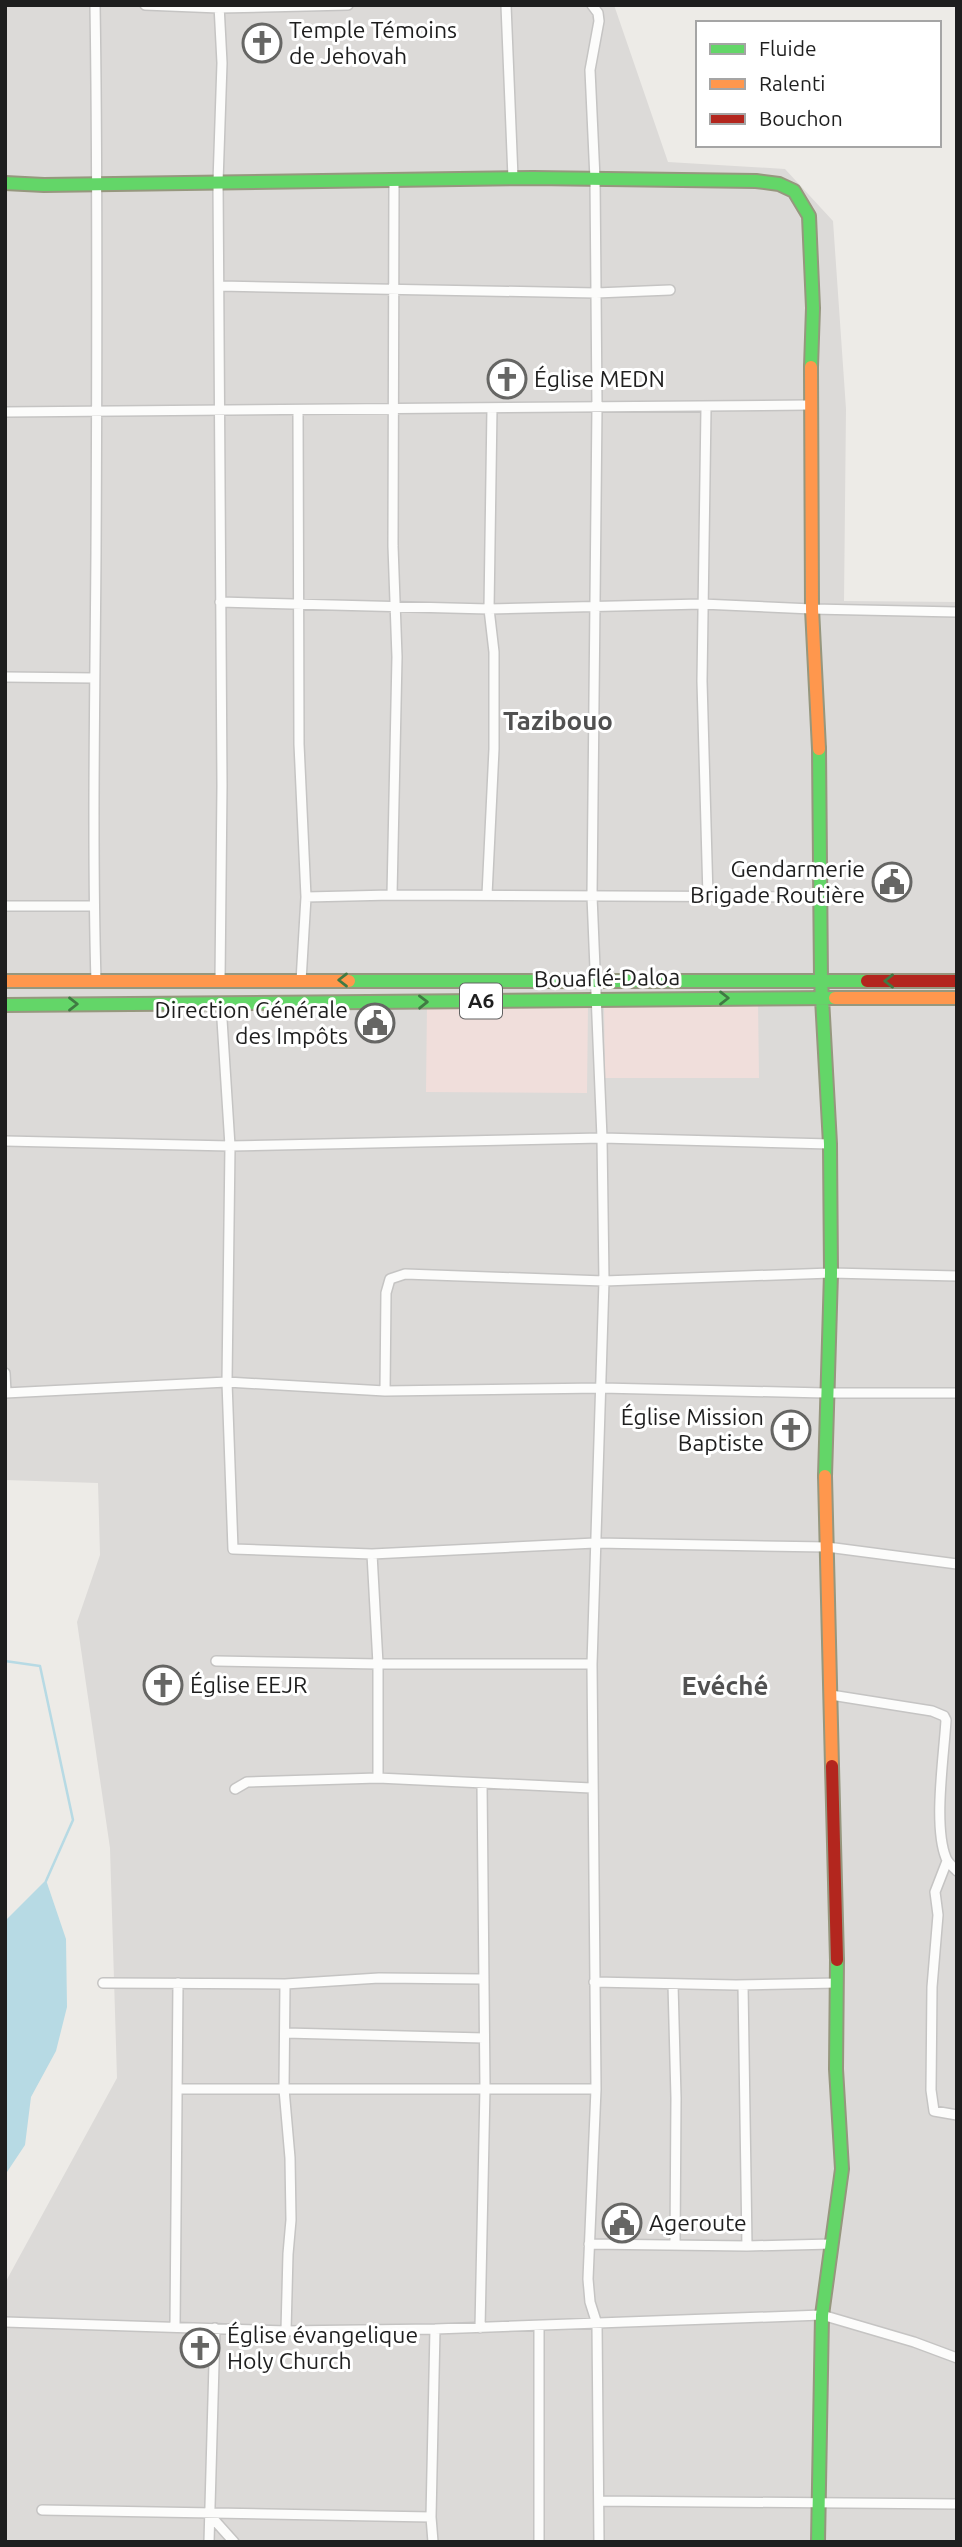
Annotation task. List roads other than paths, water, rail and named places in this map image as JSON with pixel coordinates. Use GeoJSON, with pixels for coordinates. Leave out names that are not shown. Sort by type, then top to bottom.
{"type":"FeatureCollection","features":[{"type":"Feature","properties":{"kind":"main road"},"geometry":{"type":"LineString","coordinates":[[5,183],[513,178],[756,181],[779,184],[794,191],[809,216],[813,308],[809,405],[812,609],[819,752],[821,998],[830,1144],[831,1273],[825,1393],[837,1983],[836,2069],[842,2169],[822,2315],[818,2542]]}},
{"type":"Feature","properties":{"kind":"main road","name":"Bouaflé-Daloa"},"geometry":{"type":"LineString","coordinates":[[5,981],[957,981]]}},
{"type":"Feature","properties":{"kind":"main road","name":"Bouaflé-Daloa"},"geometry":{"type":"LineString","coordinates":[[5,1004],[957,998]]}},
{"type":"Feature","properties":{"kind":"street"},"geometry":{"type":"LineString","coordinates":[[95,5],[98,183],[95,285],[94,678],[96,982]]}},
{"type":"Feature","properties":{"kind":"street"},"geometry":{"type":"LineString","coordinates":[[145,5],[348,5]]}},
{"type":"Feature","properties":{"kind":"street"},"geometry":{"type":"LineString","coordinates":[[506,5],[513,178]]}},
{"type":"Feature","properties":{"kind":"street"},"geometry":{"type":"LineString","coordinates":[[592,5],[598,13],[599,21],[590,70],[595,179],[597,406],[593,896],[604,1281],[592,1664],[596,2089],[588,2279],[590,2302],[597,2324],[599,2542]]}},
{"type":"Feature","properties":{"kind":"street"},"geometry":{"type":"LineString","coordinates":[[219,7],[222,63],[218,182],[222,786],[219,980]]}},
{"type":"Feature","properties":{"kind":"street"},"geometry":{"type":"LineString","coordinates":[[392,895],[397,681],[394,181]]}},
{"type":"Feature","properties":{"kind":"street"},"geometry":{"type":"LineString","coordinates":[[219,286],[596,293],[670,290]]}},
{"type":"Feature","properties":{"kind":"street"},"geometry":{"type":"LineString","coordinates":[[5,412],[597,406],[706,408],[809,405]]}},
{"type":"Feature","properties":{"kind":"street"},"geometry":{"type":"LineString","coordinates":[[487,895],[494,749],[494,652],[489,609],[492,408]]}},
{"type":"Feature","properties":{"kind":"street"},"geometry":{"type":"LineString","coordinates":[[706,408],[702,604],[708,897]]}},
{"type":"Feature","properties":{"kind":"street"},"geometry":{"type":"LineString","coordinates":[[298,410],[299,744],[306,897],[301,981]]}},
{"type":"Feature","properties":{"kind":"street"},"geometry":{"type":"LineString","coordinates":[[220,602],[489,609],[702,604],[957,612]]}},
{"type":"Feature","properties":{"kind":"street"},"geometry":{"type":"LineString","coordinates":[[5,677],[94,678]]}},
{"type":"Feature","properties":{"kind":"street"},"geometry":{"type":"LineString","coordinates":[[306,897],[487,895],[820,898]]}},
{"type":"Feature","properties":{"kind":"street"},"geometry":{"type":"LineString","coordinates":[[5,906],[94,906]]}},
{"type":"Feature","properties":{"kind":"street"},"geometry":{"type":"LineString","coordinates":[[221,1004],[230,1146],[227,1382],[233,1549],[372,1554],[595,1543],[827,1547],[957,1564]]}},
{"type":"Feature","properties":{"kind":"street"},"geometry":{"type":"LineString","coordinates":[[5,1141],[230,1146],[602,1138],[830,1144]]}},
{"type":"Feature","properties":{"kind":"street"},"geometry":{"type":"LineString","coordinates":[[385,1391],[386,1293],[390,1279],[405,1274],[604,1281],[831,1273],[957,1276]]}},
{"type":"Feature","properties":{"kind":"street"},"geometry":{"type":"LineString","coordinates":[[5,1373],[6,1393],[227,1382],[385,1391],[601,1388],[957,1393]]}},
{"type":"Feature","properties":{"kind":"street"},"geometry":{"type":"LineString","coordinates":[[372,1554],[378,1664],[378,1778]]}},
{"type":"Feature","properties":{"kind":"street"},"geometry":{"type":"LineString","coordinates":[[216,1661],[592,1664]]}},
{"type":"Feature","properties":{"kind":"street"},"geometry":{"type":"LineString","coordinates":[[831,1695],[932,1711],[944,1716],[946,1720],[941,1819],[943,1845],[947,1861],[957,1871]]}},
{"type":"Feature","properties":{"kind":"street"},"geometry":{"type":"LineString","coordinates":[[235,1789],[247,1782],[378,1778],[592,1788]]}},
{"type":"Feature","properties":{"kind":"street"},"geometry":{"type":"LineString","coordinates":[[480,2328],[485,2088],[482,1783]]}},
{"type":"Feature","properties":{"kind":"street"},"geometry":{"type":"LineString","coordinates":[[947,1861],[935,1892],[938,1915],[932,1987],[931,2090],[934,2110],[957,2115]]}},
{"type":"Feature","properties":{"kind":"street"},"geometry":{"type":"LineString","coordinates":[[103,1983],[285,1984],[379,1978],[482,1979]]}},
{"type":"Feature","properties":{"kind":"street"},"geometry":{"type":"LineString","coordinates":[[594,1982],[743,1985],[837,1983]]}},
{"type":"Feature","properties":{"kind":"street"},"geometry":{"type":"LineString","coordinates":[[175,2327],[178,1983]]}},
{"type":"Feature","properties":{"kind":"street"},"geometry":{"type":"LineString","coordinates":[[285,1984],[284,2089],[292,2220],[288,2254],[286,2331]]}},
{"type":"Feature","properties":{"kind":"street"},"geometry":{"type":"LineString","coordinates":[[673,1984],[676,2098],[675,2245]]}},
{"type":"Feature","properties":{"kind":"street"},"geometry":{"type":"LineString","coordinates":[[743,1985],[747,2246]]}},
{"type":"Feature","properties":{"kind":"street"},"geometry":{"type":"LineString","coordinates":[[285,2033],[484,2038]]}},
{"type":"Feature","properties":{"kind":"street"},"geometry":{"type":"LineString","coordinates":[[177,2089],[596,2089]]}},
{"type":"Feature","properties":{"kind":"street"},"geometry":{"type":"LineString","coordinates":[[589,2244],[832,2244]]}},
{"type":"Feature","properties":{"kind":"street"},"geometry":{"type":"LineString","coordinates":[[5,2322],[286,2331],[480,2328],[822,2315],[914,2342],[957,2358]]}},
{"type":"Feature","properties":{"kind":"street"},"geometry":{"type":"LineString","coordinates":[[539,2326],[539,2542]]}},
{"type":"Feature","properties":{"kind":"street"},"geometry":{"type":"LineString","coordinates":[[209,2542],[215,2328]]}},
{"type":"Feature","properties":{"kind":"street"},"geometry":{"type":"LineString","coordinates":[[433,2542],[431,2517],[435,2329]]}},
{"type":"Feature","properties":{"kind":"street"},"geometry":{"type":"LineString","coordinates":[[599,2501],[957,2504]]}},
{"type":"Feature","properties":{"kind":"street"},"geometry":{"type":"LineString","coordinates":[[42,2510],[431,2517]]}},
{"type":"Feature","properties":{"kind":"street"},"geometry":{"type":"LineString","coordinates":[[208,2513],[234,2542]]}},
{"type":"Feature","properties":{"kind":"water"},"geometry":{"type":"Polygon","coordinates":[[[46,1880],[66,1939],[67,2007],[56,2051],[31,2097],[25,2145],[5,2175],[5,1921],[46,1880]]]}},
{"type":"Feature","properties":{"kind":"waterway"},"geometry":{"type":"LineString","coordinates":[[5,1661],[40,1666],[73,1820],[46,1881]]}},
{"type":"Feature","properties":{"kind":"place","name":"Temple Témoins de Jehovah"},"geometry":{"type":"Point","coordinates":[262,43]}},
{"type":"Feature","properties":{"kind":"place","name":"Église MEDN"},"geometry":{"type":"Point","coordinates":[507,379]}},
{"type":"Feature","properties":{"kind":"place","name":"Gendarmerie Brigade Routière"},"geometry":{"type":"Point","coordinates":[892,882]}},
{"type":"Feature","properties":{"kind":"place","name":"Direction Générale des Impôts"},"geometry":{"type":"Point","coordinates":[375,1023]}},
{"type":"Feature","properties":{"kind":"place","name":"Église Mission Baptiste"},"geometry":{"type":"Point","coordinates":[791,1430]}},
{"type":"Feature","properties":{"kind":"place","name":"Église EEJR"},"geometry":{"type":"Point","coordinates":[163,1685]}},
{"type":"Feature","properties":{"kind":"place","name":"Ageroute"},"geometry":{"type":"Point","coordinates":[622,2223]}},
{"type":"Feature","properties":{"kind":"place","name":"Église évangelique Holy Church"},"geometry":{"type":"Point","coordinates":[200,2348]}},
{"type":"Feature","properties":{"kind":"district","name":"Tazibouo"},"geometry":{"type":"Point","coordinates":[558,721]}},
{"type":"Feature","properties":{"kind":"district","name":"Evéché"},"geometry":{"type":"Point","coordinates":[725,1686]}}]}
